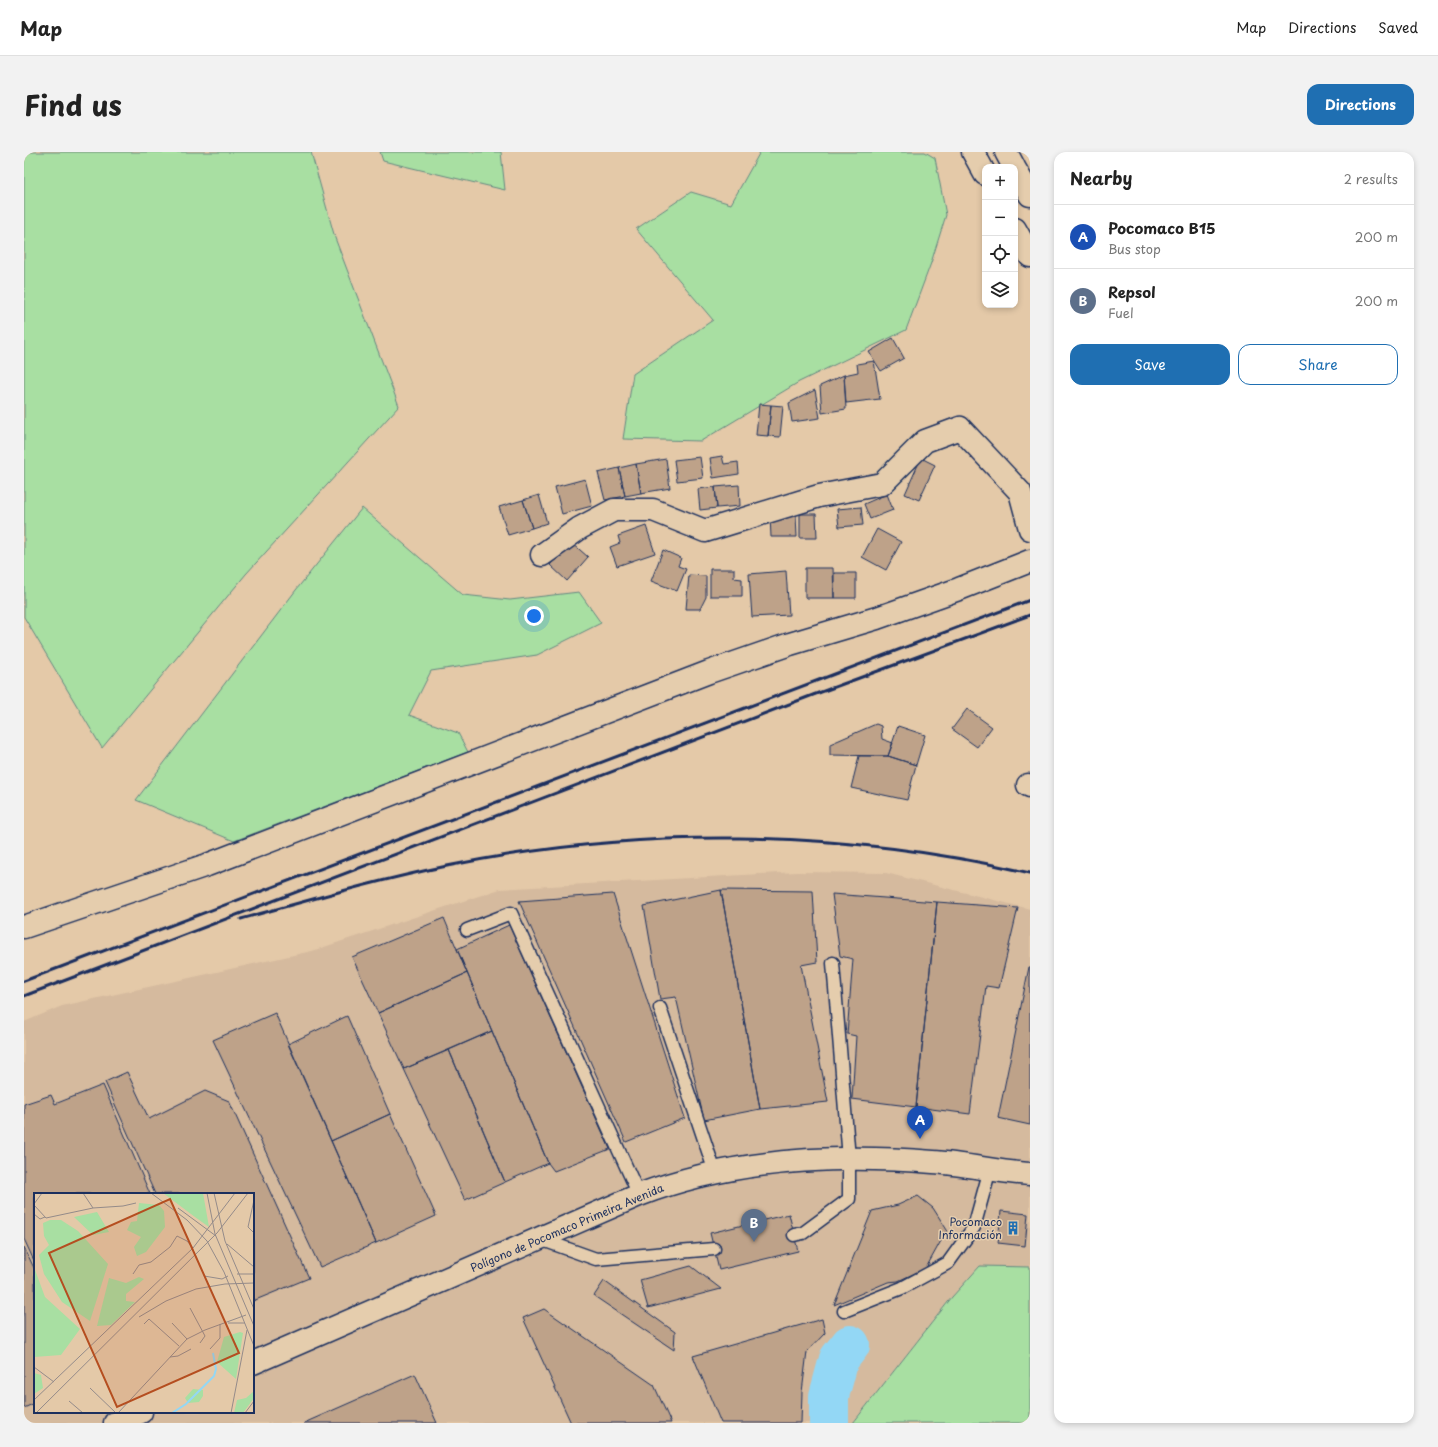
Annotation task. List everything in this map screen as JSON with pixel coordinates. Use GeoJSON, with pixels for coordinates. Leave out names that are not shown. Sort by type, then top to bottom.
{"type":"FeatureCollection","features":[{"type":"Feature","properties":{"kind":"main road"},"geometry":{"type":"LineString","coordinates":[[973,152],[982,168]]}},
{"type":"Feature","properties":{"kind":"main road"},"geometry":{"type":"LineString","coordinates":[[1006,152],[1013,164]]}},
{"type":"Feature","properties":{"kind":"main road"},"geometry":{"type":"LineString","coordinates":[[1018,173],[1030,194]]}},
{"type":"Feature","properties":{"kind":"main road"},"geometry":{"type":"LineString","coordinates":[[1018,234],[1030,256]]}},
{"type":"Feature","properties":{"kind":"main road"},"geometry":{"type":"LineString","coordinates":[[542,555],[580,528],[614,510],[653,510],[705,531],[819,496],[882,484],[925,441],[960,428],[1020,492],[1030,529]]}},
{"type":"Feature","properties":{"kind":"main road"},"geometry":{"type":"LineString","coordinates":[[24,927],[207,865],[709,672],[790,644],[877,618],[959,589],[1030,561]]}},
{"type":"Feature","properties":{"kind":"main road","name":"Polígono de Pocomaco Primeira Avenida"},"geometry":{"type":"LineString","coordinates":[[254,1363],[639,1195],[668,1184],[715,1172],[802,1161],[850,1159],[935,1162],[1026,1175]]}},
{"type":"Feature","properties":{"kind":"main road"},"geometry":{"type":"LineString","coordinates":[[116,1423],[139,1413]]}},
{"type":"Feature","properties":{"kind":"lane"},"geometry":{"type":"LineString","coordinates":[[467,930],[511,913],[639,1195]]}},
{"type":"Feature","properties":{"kind":"lane"},"geometry":{"type":"LineString","coordinates":[[794,1234],[803,1233],[849,1198],[850,1159],[833,963]]}},
{"type":"Feature","properties":{"kind":"lane"},"geometry":{"type":"LineString","coordinates":[[660,1008],[715,1172]]}},
{"type":"Feature","properties":{"kind":"lane"},"geometry":{"type":"LineString","coordinates":[[844,1311],[902,1288],[948,1263],[974,1227],[990,1169]]}},
{"type":"Feature","properties":{"kind":"lane"},"geometry":{"type":"LineString","coordinates":[[540,1239],[596,1259],[714,1249]]}},
{"type":"Feature","properties":{"kind":"shaded area"},"geometry":{"type":"Polygon","coordinates":[[[797,872],[886,873],[1030,909],[1030,1267],[980,1266],[952,1297],[853,1423],[24,1423],[24,1022],[62,1006],[312,951],[500,889],[797,872]]]}},
{"type":"Feature","properties":{"kind":"green space"},"geometry":{"type":"Polygon","coordinates":[[[24,152],[311,152],[335,238],[399,406],[246,574],[102,748],[24,617],[24,152]]]}},
{"type":"Feature","properties":{"kind":"green space"},"geometry":{"type":"Polygon","coordinates":[[[380,152],[501,152],[505,190],[383,161],[380,152]]]}},
{"type":"Feature","properties":{"kind":"green space"},"geometry":{"type":"Polygon","coordinates":[[[760,152],[925,152],[935,158],[946,215],[931,263],[906,330],[799,382],[701,441],[623,439],[633,374],[713,320],[636,229],[691,192],[731,204],[760,152]]]}},
{"type":"Feature","properties":{"kind":"green space"},"geometry":{"type":"Polygon","coordinates":[[[362,508],[463,595],[510,600],[579,592],[601,623],[537,655],[431,671],[409,715],[458,733],[468,752],[234,841],[136,800],[296,590],[362,508]]]}},
{"type":"Feature","properties":{"kind":"green space"},"geometry":{"type":"Polygon","coordinates":[[[980,1266],[1030,1267],[1030,1423],[853,1423],[952,1297],[980,1266]]]}},
{"type":"Feature","properties":{"kind":"building"},"geometry":{"type":"Polygon","coordinates":[[[893,338],[904,358],[881,371],[869,352],[893,338]]]}},
{"type":"Feature","properties":{"kind":"building"},"geometry":{"type":"Polygon","coordinates":[[[874,361],[880,399],[846,403],[844,375],[858,372],[857,364],[874,361]]]}},
{"type":"Feature","properties":{"kind":"building"},"geometry":{"type":"Polygon","coordinates":[[[844,375],[846,409],[822,413],[820,386],[844,375]]]}},
{"type":"Feature","properties":{"kind":"building"},"geometry":{"type":"Polygon","coordinates":[[[815,390],[820,418],[792,422],[789,403],[815,390]]]}},
{"type":"Feature","properties":{"kind":"building"},"geometry":{"type":"Polygon","coordinates":[[[759,404],[771,405],[768,436],[756,435],[759,404]]]}},
{"type":"Feature","properties":{"kind":"building"},"geometry":{"type":"Polygon","coordinates":[[[771,405],[783,406],[780,437],[768,436],[771,405]]]}},
{"type":"Feature","properties":{"kind":"building"},"geometry":{"type":"Polygon","coordinates":[[[722,456],[724,464],[738,462],[739,474],[713,478],[710,458],[722,456]]]}},
{"type":"Feature","properties":{"kind":"building"},"geometry":{"type":"Polygon","coordinates":[[[700,457],[703,478],[677,481],[674,460],[700,457]]]}},
{"type":"Feature","properties":{"kind":"building"},"geometry":{"type":"Polygon","coordinates":[[[921,458],[935,465],[919,500],[905,494],[921,458]]]}},
{"type":"Feature","properties":{"kind":"building"},"geometry":{"type":"Polygon","coordinates":[[[666,459],[670,488],[641,493],[636,464],[666,459]]]}},
{"type":"Feature","properties":{"kind":"building"},"geometry":{"type":"Polygon","coordinates":[[[636,464],[641,493],[625,496],[619,468],[636,464]]]}},
{"type":"Feature","properties":{"kind":"building"},"geometry":{"type":"Polygon","coordinates":[[[619,468],[625,496],[605,500],[598,473],[619,468]]]}},
{"type":"Feature","properties":{"kind":"building"},"geometry":{"type":"Polygon","coordinates":[[[585,479],[592,506],[562,514],[555,487],[585,479]]]}},
{"type":"Feature","properties":{"kind":"building"},"geometry":{"type":"Polygon","coordinates":[[[739,485],[740,506],[717,508],[715,487],[739,485]]]}},
{"type":"Feature","properties":{"kind":"building"},"geometry":{"type":"Polygon","coordinates":[[[715,487],[717,508],[700,510],[698,489],[715,487]]]}},
{"type":"Feature","properties":{"kind":"building"},"geometry":{"type":"Polygon","coordinates":[[[887,494],[893,510],[870,519],[864,504],[887,494]]]}},
{"type":"Feature","properties":{"kind":"building"},"geometry":{"type":"Polygon","coordinates":[[[539,495],[547,523],[532,528],[523,500],[539,495]]]}},
{"type":"Feature","properties":{"kind":"building"},"geometry":{"type":"Polygon","coordinates":[[[523,500],[532,528],[508,535],[499,507],[523,500]]]}},
{"type":"Feature","properties":{"kind":"building"},"geometry":{"type":"Polygon","coordinates":[[[861,507],[863,525],[839,527],[837,509],[861,507]]]}},
{"type":"Feature","properties":{"kind":"building"},"geometry":{"type":"Polygon","coordinates":[[[800,514],[816,514],[817,538],[800,538],[800,514]]]}},
{"type":"Feature","properties":{"kind":"building"},"geometry":{"type":"Polygon","coordinates":[[[796,515],[797,537],[771,537],[770,516],[796,515]]]}},
{"type":"Feature","properties":{"kind":"building"},"geometry":{"type":"Polygon","coordinates":[[[646,526],[655,553],[617,566],[610,547],[620,543],[618,536],[646,526]]]}},
{"type":"Feature","properties":{"kind":"building"},"geometry":{"type":"Polygon","coordinates":[[[877,529],[901,542],[886,570],[862,557],[877,529]]]}},
{"type":"Feature","properties":{"kind":"building"},"geometry":{"type":"Polygon","coordinates":[[[571,542],[588,557],[567,581],[550,565],[571,542]]]}},
{"type":"Feature","properties":{"kind":"building"},"geometry":{"type":"Polygon","coordinates":[[[663,550],[681,558],[678,566],[686,569],[677,591],[651,581],[663,550]]]}},
{"type":"Feature","properties":{"kind":"building"},"geometry":{"type":"Polygon","coordinates":[[[805,568],[833,568],[834,598],[805,598],[805,568]]]}},
{"type":"Feature","properties":{"kind":"building"},"geometry":{"type":"Polygon","coordinates":[[[710,569],[734,569],[734,578],[742,579],[742,596],[710,596],[710,569]]]}},
{"type":"Feature","properties":{"kind":"building"},"geometry":{"type":"Polygon","coordinates":[[[786,571],[789,615],[752,617],[749,574],[786,571]]]}},
{"type":"Feature","properties":{"kind":"building"},"geometry":{"type":"Polygon","coordinates":[[[834,573],[856,573],[856,598],[834,598],[834,573]]]}},
{"type":"Feature","properties":{"kind":"building"},"geometry":{"type":"Polygon","coordinates":[[[689,575],[706,576],[706,597],[700,609],[686,609],[689,575]]]}},
{"type":"Feature","properties":{"kind":"building"},"geometry":{"type":"Polygon","coordinates":[[[967,709],[992,727],[977,747],[952,729],[967,709]]]}},
{"type":"Feature","properties":{"kind":"building"},"geometry":{"type":"Polygon","coordinates":[[[876,724],[881,726],[882,739],[893,743],[888,756],[830,755],[830,744],[876,724]]]}},
{"type":"Feature","properties":{"kind":"building"},"geometry":{"type":"Polygon","coordinates":[[[898,726],[925,735],[916,765],[888,756],[898,726]]]}},
{"type":"Feature","properties":{"kind":"building"},"geometry":{"type":"Polygon","coordinates":[[[859,756],[888,756],[916,765],[907,800],[851,788],[859,756]]]}},
{"type":"Feature","properties":{"kind":"building"},"geometry":{"type":"Polygon","coordinates":[[[721,890],[813,891],[817,962],[801,965],[828,1102],[760,1109],[721,890]]]}},
{"type":"Feature","properties":{"kind":"building"},"geometry":{"type":"Polygon","coordinates":[[[721,890],[760,1109],[704,1120],[676,997],[660,999],[644,906],[721,890]]]}},
{"type":"Feature","properties":{"kind":"building"},"geometry":{"type":"Polygon","coordinates":[[[613,894],[685,1118],[626,1142],[519,901],[613,894]]]}},
{"type":"Feature","properties":{"kind":"building"},"geometry":{"type":"Polygon","coordinates":[[[832,894],[937,902],[916,1107],[852,1099],[856,1036],[847,1034],[853,959],[840,956],[832,894]]]}},
{"type":"Feature","properties":{"kind":"building"},"geometry":{"type":"Polygon","coordinates":[[[937,902],[1018,908],[999,988],[986,986],[970,1114],[916,1107],[937,902]]]}},
{"type":"Feature","properties":{"kind":"building"},"geometry":{"type":"Polygon","coordinates":[[[444,918],[467,973],[378,1013],[352,957],[444,918]]]}},
{"type":"Feature","properties":{"kind":"building"},"geometry":{"type":"Polygon","coordinates":[[[509,925],[610,1149],[554,1171],[548,1163],[457,949],[509,925]]]}},
{"type":"Feature","properties":{"kind":"building"},"geometry":{"type":"Polygon","coordinates":[[[1030,967],[1030,1125],[998,1118],[1030,967]]]}},
{"type":"Feature","properties":{"kind":"building"},"geometry":{"type":"Polygon","coordinates":[[[467,973],[492,1031],[404,1069],[378,1013],[467,973]]]}},
{"type":"Feature","properties":{"kind":"building"},"geometry":{"type":"Polygon","coordinates":[[[275,1013],[376,1243],[320,1267],[213,1040],[275,1013]]]}},
{"type":"Feature","properties":{"kind":"building"},"geometry":{"type":"Polygon","coordinates":[[[347,1016],[390,1114],[331,1141],[288,1044],[347,1016]]]}},
{"type":"Feature","properties":{"kind":"building"},"geometry":{"type":"Polygon","coordinates":[[[492,1031],[548,1163],[505,1182],[449,1050],[492,1031]]]}},
{"type":"Feature","properties":{"kind":"building"},"geometry":{"type":"Polygon","coordinates":[[[449,1050],[505,1182],[465,1200],[404,1069],[449,1050]]]}},
{"type":"Feature","properties":{"kind":"building"},"geometry":{"type":"Polygon","coordinates":[[[127,1072],[149,1119],[205,1091],[229,1101],[309,1278],[254,1301],[254,1193],[155,1193],[105,1082],[127,1072]]]}},
{"type":"Feature","properties":{"kind":"building"},"geometry":{"type":"Polygon","coordinates":[[[103,1085],[150,1193],[34,1193],[34,1261],[24,1239],[24,1104],[51,1095],[55,1104],[103,1085]]]}},
{"type":"Feature","properties":{"kind":"building"},"geometry":{"type":"Polygon","coordinates":[[[390,1114],[436,1216],[376,1243],[331,1141],[390,1114]]]}},
{"type":"Feature","properties":{"kind":"building"},"geometry":{"type":"Polygon","coordinates":[[[918,1196],[933,1208],[947,1230],[926,1268],[898,1281],[888,1282],[834,1305],[872,1211],[898,1205],[918,1196]]]}},
{"type":"Feature","properties":{"kind":"building","name":"Pocomaco Información"},"geometry":{"type":"Polygon","coordinates":[[[1001,1211],[1028,1214],[1025,1246],[998,1243],[1001,1211]]]}},
{"type":"Feature","properties":{"kind":"building"},"geometry":{"type":"Polygon","coordinates":[[[789,1214],[798,1251],[719,1270],[710,1233],[789,1214]]]}},
{"type":"Feature","properties":{"kind":"building"},"geometry":{"type":"Polygon","coordinates":[[[24,1247],[34,1268],[34,1403],[24,1408],[24,1247]]]}},
{"type":"Feature","properties":{"kind":"building"},"geometry":{"type":"Polygon","coordinates":[[[691,1266],[721,1289],[648,1308],[640,1280],[691,1266]]]}},
{"type":"Feature","properties":{"kind":"building"},"geometry":{"type":"Polygon","coordinates":[[[604,1281],[675,1332],[674,1350],[594,1296],[604,1281]]]}},
{"type":"Feature","properties":{"kind":"building"},"geometry":{"type":"Polygon","coordinates":[[[544,1309],[654,1385],[671,1423],[571,1423],[523,1318],[544,1309]]]}},
{"type":"Feature","properties":{"kind":"building"},"geometry":{"type":"Polygon","coordinates":[[[822,1319],[825,1333],[807,1352],[802,1392],[801,1423],[721,1423],[693,1356],[822,1319]]]}},
{"type":"Feature","properties":{"kind":"building"},"geometry":{"type":"Polygon","coordinates":[[[415,1374],[437,1423],[304,1423],[397,1382],[415,1374]]]}},
{"type":"Feature","properties":{"kind":"waterway"},"geometry":{"type":"LineString","coordinates":[[829,1423],[829,1396],[839,1359],[850,1345]]}},
{"type":"Feature","properties":{"kind":"railway"},"geometry":{"type":"LineString","coordinates":[[24,981],[1030,600]]}},
{"type":"Feature","properties":{"kind":"railway"},"geometry":{"type":"LineString","coordinates":[[24,996],[813,695],[1030,615]]}},
{"type":"Feature","properties":{"kind":"railway"},"geometry":{"type":"LineString","coordinates":[[241,919],[370,884],[447,866],[519,853],[592,844],[666,839],[739,838],[813,841],[886,848],[958,858],[1030,873]]}},
{"type":"Feature","properties":{"kind":"place","name":"Pocomaco B15"},"geometry":{"type":"Point","coordinates":[920,1139]}},
{"type":"Feature","properties":{"kind":"place","name":"Pocomaco Información"},"geometry":{"type":"Point","coordinates":[1013,1228]}},
{"type":"Feature","properties":{"kind":"place","name":"Repsol"},"geometry":{"type":"Point","coordinates":[754,1242]}}]}
